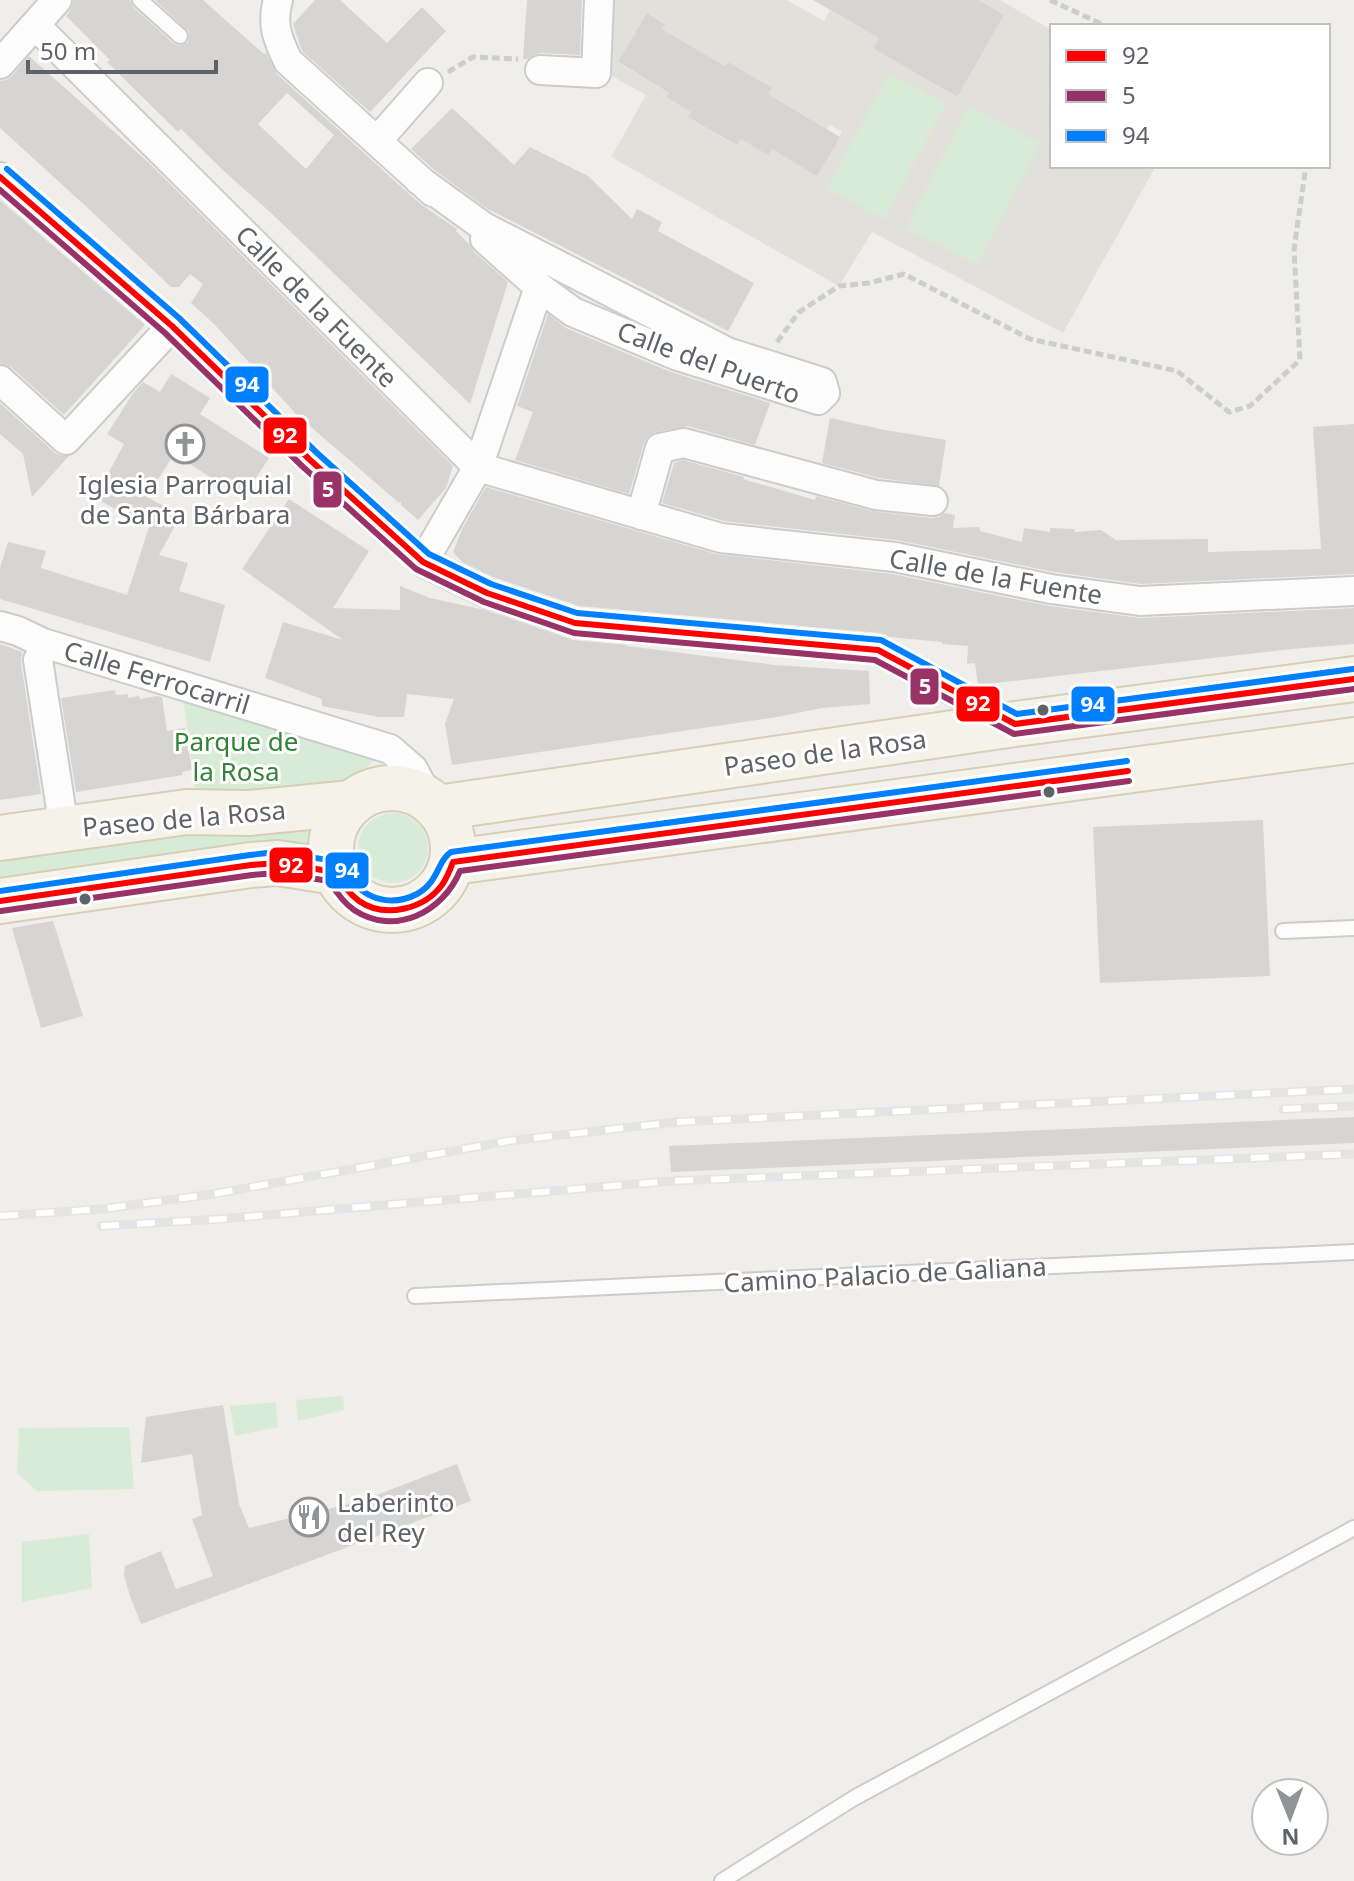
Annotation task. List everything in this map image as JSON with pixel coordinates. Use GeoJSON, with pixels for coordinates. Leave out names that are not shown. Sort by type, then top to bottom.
{"type":"FeatureCollection","features":[{"type":"Feature","properties":{"kind":"main road","name":"Paseo de la Rosa"},"geometry":{"type":"LineString","coordinates":[[0,838],[187,812],[249,813],[351,803],[381,788],[398,787],[414,791],[434,803],[1354,679]]}},
{"type":"Feature","properties":{"kind":"main road"},"geometry":{"type":"LineString","coordinates":[[453,862],[1354,740]]}},
{"type":"Feature","properties":{"kind":"main road"},"geometry":{"type":"LineString","coordinates":[[351,803],[334,828],[331,857],[335,872],[347,891],[365,904],[387,910],[409,909],[429,899],[444,883],[453,862],[455,847],[447,820],[434,803]]}},
{"type":"Feature","properties":{"kind":"main road","name":"Paseo de la Rosa"},"geometry":{"type":"LineString","coordinates":[[0,901],[251,865],[278,863],[335,872]]}},
{"type":"Feature","properties":{"kind":"street"},"geometry":{"type":"LineString","coordinates":[[0,64],[57,0]]}},
{"type":"Feature","properties":{"kind":"street","name":"Calle del Puerto"},"geometry":{"type":"LineString","coordinates":[[278,0],[275,9],[276,35],[288,61],[419,180],[539,287],[573,312],[678,356],[818,400],[825,393],[822,382],[727,352],[484,227],[419,180]]}},
{"type":"Feature","properties":{"kind":"street"},"geometry":{"type":"LineString","coordinates":[[540,70],[596,73],[599,0]]}},
{"type":"Feature","properties":{"kind":"street","name":"Calle de la Fuente"},"geometry":{"type":"LineString","coordinates":[[35,25],[478,467],[721,538],[895,557],[1051,589],[1140,601],[1354,591]]}},
{"type":"Feature","properties":{"kind":"street"},"geometry":{"type":"LineString","coordinates":[[377,141],[428,83]]}},
{"type":"Feature","properties":{"kind":"street"},"geometry":{"type":"LineString","coordinates":[[0,177],[172,326],[309,459],[423,562],[487,593],[575,623],[878,650],[1015,724]]}},
{"type":"Feature","properties":{"kind":"street"},"geometry":{"type":"LineString","coordinates":[[423,562],[478,467],[539,287]]}},
{"type":"Feature","properties":{"kind":"street"},"geometry":{"type":"LineString","coordinates":[[0,380],[66,440],[172,326]]}},
{"type":"Feature","properties":{"kind":"street"},"geometry":{"type":"LineString","coordinates":[[641,515],[660,448],[684,443],[876,495],[933,501]]}},
{"type":"Feature","properties":{"kind":"street","name":"Calle Ferrocarril"},"geometry":{"type":"LineString","coordinates":[[0,626],[43,643],[390,749],[413,769],[434,803]]}},
{"type":"Feature","properties":{"kind":"street","name":"Paseo de la Rosa"},"geometry":{"type":"LineString","coordinates":[[38,660],[64,828]]}},
{"type":"Feature","properties":{"kind":"lane"},"geometry":{"type":"LineString","coordinates":[[140,0],[180,36]]}},
{"type":"Feature","properties":{"kind":"lane"},"geometry":{"type":"LineString","coordinates":[[1283,931],[1354,928]]}},
{"type":"Feature","properties":{"kind":"lane","name":"Camino Palacio de Galiana"},"geometry":{"type":"LineString","coordinates":[[415,1296],[1354,1252]]}},
{"type":"Feature","properties":{"kind":"lane"},"geometry":{"type":"LineString","coordinates":[[722,1881],[854,1798],[1354,1528]]}},
{"type":"Feature","properties":{"kind":"path"},"geometry":{"type":"LineString","coordinates":[[1050,0],[1102,24]]}},
{"type":"Feature","properties":{"kind":"path"},"geometry":{"type":"LineString","coordinates":[[428,83],[473,57],[519,59],[525,70],[540,70]]}},
{"type":"Feature","properties":{"kind":"path"},"geometry":{"type":"LineString","coordinates":[[760,363],[799,312],[839,286],[869,283],[904,274],[1030,339],[1177,371],[1229,412],[1250,406],[1300,360],[1294,249],[1306,168]]}},
{"type":"Feature","properties":{"kind":"shaded area"},"geometry":{"type":"Polygon","coordinates":[[[614,0],[787,0],[824,21],[830,10],[879,38],[874,47],[929,70],[925,78],[956,97],[1004,15],[979,0],[1000,0],[1050,29],[1050,168],[1155,168],[1063,333],[872,232],[839,286],[611,157],[646,95],[612,76],[614,0]],[[647,13],[618,63],[669,93],[667,98],[691,112],[688,117],[707,129],[736,145],[741,139],[772,149],[817,175],[842,132],[830,125],[827,129],[768,94],[771,88],[728,62],[725,66],[662,29],[665,23],[647,13]]]}},
{"type":"Feature","properties":{"kind":"green space"},"geometry":{"type":"Polygon","coordinates":[[[889,73],[946,104],[884,219],[827,189],[889,73]]]}},
{"type":"Feature","properties":{"kind":"green space"},"geometry":{"type":"Polygon","coordinates":[[[968,107],[1040,143],[977,265],[906,228],[968,107]]]}},
{"type":"Feature","properties":{"kind":"green space","name":"Parque de la Rosa"},"geometry":{"type":"Polygon","coordinates":[[[183,698],[390,749],[341,786],[198,807],[183,698]]]}},
{"type":"Feature","properties":{"kind":"green space"},"geometry":{"type":"Polygon","coordinates":[[[400,813],[422,828],[428,848],[426,862],[418,873],[407,881],[386,883],[368,873],[360,862],[358,841],[368,823],[379,815],[400,813]]]}},
{"type":"Feature","properties":{"kind":"green space"},"geometry":{"type":"Polygon","coordinates":[[[319,816],[313,859],[0,894],[0,846],[319,816]]]}},
{"type":"Feature","properties":{"kind":"green space"},"geometry":{"type":"Polygon","coordinates":[[[343,1396],[344,1410],[298,1421],[296,1400],[343,1396]]]}},
{"type":"Feature","properties":{"kind":"green space"},"geometry":{"type":"Polygon","coordinates":[[[276,1402],[278,1427],[235,1436],[230,1406],[276,1402]]]}},
{"type":"Feature","properties":{"kind":"green space"},"geometry":{"type":"Polygon","coordinates":[[[129,1427],[134,1489],[37,1491],[17,1473],[19,1428],[129,1427]]]}},
{"type":"Feature","properties":{"kind":"green space"},"geometry":{"type":"Polygon","coordinates":[[[89,1534],[92,1588],[22,1602],[22,1542],[89,1534]]]}},
{"type":"Feature","properties":{"kind":"building"},"geometry":{"type":"Polygon","coordinates":[[[74,0],[130,0],[133,7],[179,46],[188,42],[189,32],[155,0],[203,0],[266,53],[277,74],[409,194],[457,229],[474,252],[508,282],[470,404],[181,129],[178,132],[107,62],[110,60],[66,16],[74,0]],[[287,93],[258,124],[306,169],[334,135],[287,93]]]}},
{"type":"Feature","properties":{"kind":"building"},"geometry":{"type":"Polygon","coordinates":[[[315,0],[340,0],[387,43],[422,7],[446,31],[370,112],[302,51],[293,24],[315,0]]]}},
{"type":"Feature","properties":{"kind":"building"},"geometry":{"type":"Polygon","coordinates":[[[527,0],[582,0],[580,55],[541,53],[523,59],[527,0]]]}},
{"type":"Feature","properties":{"kind":"building"},"geometry":{"type":"Polygon","coordinates":[[[813,0],[979,0],[1004,15],[957,97],[873,48],[879,38],[813,0]]]}},
{"type":"Feature","properties":{"kind":"building"},"geometry":{"type":"Polygon","coordinates":[[[647,13],[665,24],[662,29],[725,66],[728,62],[772,88],[768,94],[840,137],[817,176],[772,149],[768,155],[741,139],[737,145],[708,129],[688,117],[691,112],[666,97],[669,93],[618,62],[647,13]]]}},
{"type":"Feature","properties":{"kind":"building"},"geometry":{"type":"Polygon","coordinates":[[[29,56],[148,162],[453,466],[446,488],[418,520],[401,505],[401,501],[399,503],[296,414],[191,303],[203,284],[190,274],[179,287],[171,287],[0,128],[0,81],[12,76],[29,56]]]}},
{"type":"Feature","properties":{"kind":"building"},"geometry":{"type":"Polygon","coordinates":[[[452,108],[514,165],[530,147],[588,176],[632,219],[637,209],[662,222],[658,231],[754,283],[728,331],[486,208],[433,169],[411,149],[452,108]]]}},
{"type":"Feature","properties":{"kind":"building"},"geometry":{"type":"Polygon","coordinates":[[[0,200],[145,325],[64,415],[11,367],[0,363],[0,200]]]}},
{"type":"Feature","properties":{"kind":"building"},"geometry":{"type":"Polygon","coordinates":[[[548,314],[566,328],[671,372],[770,403],[755,445],[688,426],[656,432],[648,436],[644,443],[629,494],[515,460],[533,412],[517,406],[548,314]]]}},
{"type":"Feature","properties":{"kind":"building"},"geometry":{"type":"Polygon","coordinates":[[[171,374],[210,398],[200,414],[269,458],[243,498],[174,454],[147,497],[181,515],[159,555],[188,563],[179,591],[225,605],[210,662],[0,599],[0,568],[8,542],[46,551],[41,568],[127,595],[149,527],[95,498],[124,444],[107,434],[143,382],[160,392],[171,374]]]}},
{"type":"Feature","properties":{"kind":"building"},"geometry":{"type":"Polygon","coordinates":[[[0,403],[55,453],[69,456],[32,497],[23,454],[0,434],[0,403]]]}},
{"type":"Feature","properties":{"kind":"building"},"geometry":{"type":"Polygon","coordinates":[[[830,418],[946,440],[939,486],[879,478],[822,463],[830,418]]]}},
{"type":"Feature","properties":{"kind":"building"},"geometry":{"type":"Polygon","coordinates":[[[1354,424],[1354,574],[1141,584],[1054,572],[897,540],[724,521],[662,503],[674,463],[683,460],[815,500],[816,496],[872,511],[931,518],[944,513],[955,515],[953,528],[979,527],[980,531],[1022,542],[1024,528],[1050,532],[1050,528],[1074,529],[1075,532],[1101,530],[1116,540],[1208,539],[1208,552],[1321,549],[1313,427],[1354,424]]]}},
{"type":"Feature","properties":{"kind":"building"},"geometry":{"type":"Polygon","coordinates":[[[486,487],[716,554],[892,574],[1049,606],[1141,618],[1354,608],[1354,644],[978,685],[975,663],[967,664],[968,646],[890,637],[880,633],[579,606],[493,577],[462,562],[453,552],[463,527],[486,487]]]}},
{"type":"Feature","properties":{"kind":"building"},"geometry":{"type":"Polygon","coordinates":[[[289,499],[369,551],[333,608],[400,610],[400,586],[430,598],[485,610],[573,640],[775,665],[869,671],[870,704],[822,708],[452,765],[445,724],[454,699],[407,694],[404,717],[379,717],[322,706],[322,699],[265,678],[283,622],[343,640],[242,569],[289,499]]]}},
{"type":"Feature","properties":{"kind":"building"},"geometry":{"type":"Polygon","coordinates":[[[0,644],[22,652],[21,663],[41,794],[0,800],[0,644]]]}},
{"type":"Feature","properties":{"kind":"building"},"geometry":{"type":"Polygon","coordinates":[[[115,690],[116,695],[128,694],[128,698],[162,697],[167,731],[185,728],[192,770],[182,772],[183,775],[76,792],[61,698],[115,690]]]}},
{"type":"Feature","properties":{"kind":"building"},"geometry":{"type":"Polygon","coordinates":[[[1263,820],[1270,976],[1100,983],[1093,827],[1263,820]]]}},
{"type":"Feature","properties":{"kind":"building"},"geometry":{"type":"Polygon","coordinates":[[[53,921],[83,1016],[41,1028],[12,928],[53,921]]]}},
{"type":"Feature","properties":{"kind":"building"},"geometry":{"type":"Polygon","coordinates":[[[1354,1117],[1354,1143],[671,1172],[669,1146],[1354,1117]]]}},
{"type":"Feature","properties":{"kind":"building"},"geometry":{"type":"Polygon","coordinates":[[[223,1405],[239,1504],[249,1528],[361,1501],[457,1464],[471,1501],[141,1624],[124,1575],[125,1566],[161,1551],[176,1589],[213,1576],[192,1519],[202,1515],[192,1454],[141,1463],[146,1417],[223,1405]]]}},
{"type":"Feature","properties":{"kind":"railway"},"geometry":{"type":"LineString","coordinates":[[0,1216],[102,1209],[213,1194],[508,1141],[676,1122],[1354,1089]]}},
{"type":"Feature","properties":{"kind":"railway"},"geometry":{"type":"LineString","coordinates":[[1283,1109],[1354,1106]]}},
{"type":"Feature","properties":{"kind":"railway"},"geometry":{"type":"LineString","coordinates":[[101,1226],[671,1181],[1354,1154]]}},
{"type":"Feature","properties":{"kind":"transit line","name":"94"},"geometry":{"type":"LineString","coordinates":[[7,169],[179,318],[316,452],[429,554],[491,584],[577,613],[881,640],[1017,714],[1353,669]]}},
{"type":"Feature","properties":{"kind":"transit line","name":"92"},"geometry":{"type":"LineString","coordinates":[[0,177],[172,326],[309,459],[423,562],[487,593],[575,623],[878,650],[1015,724],[1354,679]]}},
{"type":"Feature","properties":{"kind":"transit line","name":"5"},"geometry":{"type":"LineString","coordinates":[[0,190],[165,333],[302,466],[416,569],[484,602],[574,633],[875,660],[1014,734],[1354,689]]}},
{"type":"Feature","properties":{"kind":"transit line","name":"94"},"geometry":{"type":"LineString","coordinates":[[0,891],[276,853],[337,862],[368,895],[384,900],[401,900],[417,894],[430,884],[451,852],[1127,761]]}},
{"type":"Feature","properties":{"kind":"transit line","name":"92"},"geometry":{"type":"LineString","coordinates":[[0,901],[278,863],[335,872],[359,901],[380,909],[404,909],[434,893],[444,882],[453,862],[1128,771]]}},
{"type":"Feature","properties":{"kind":"transit line","name":"5"},"geometry":{"type":"LineString","coordinates":[[1,911],[278,873],[329,881],[354,910],[370,918],[401,920],[430,908],[452,886],[460,871],[1129,781]]}},
{"type":"Feature","properties":{"kind":"place","name":"Iglesia Parroquial de Santa Bárbara"},"geometry":{"type":"Point","coordinates":[185,444]}},
{"type":"Feature","properties":{"kind":"place","name":"Laberinto del Rey"},"geometry":{"type":"Point","coordinates":[309,1517]}}]}
